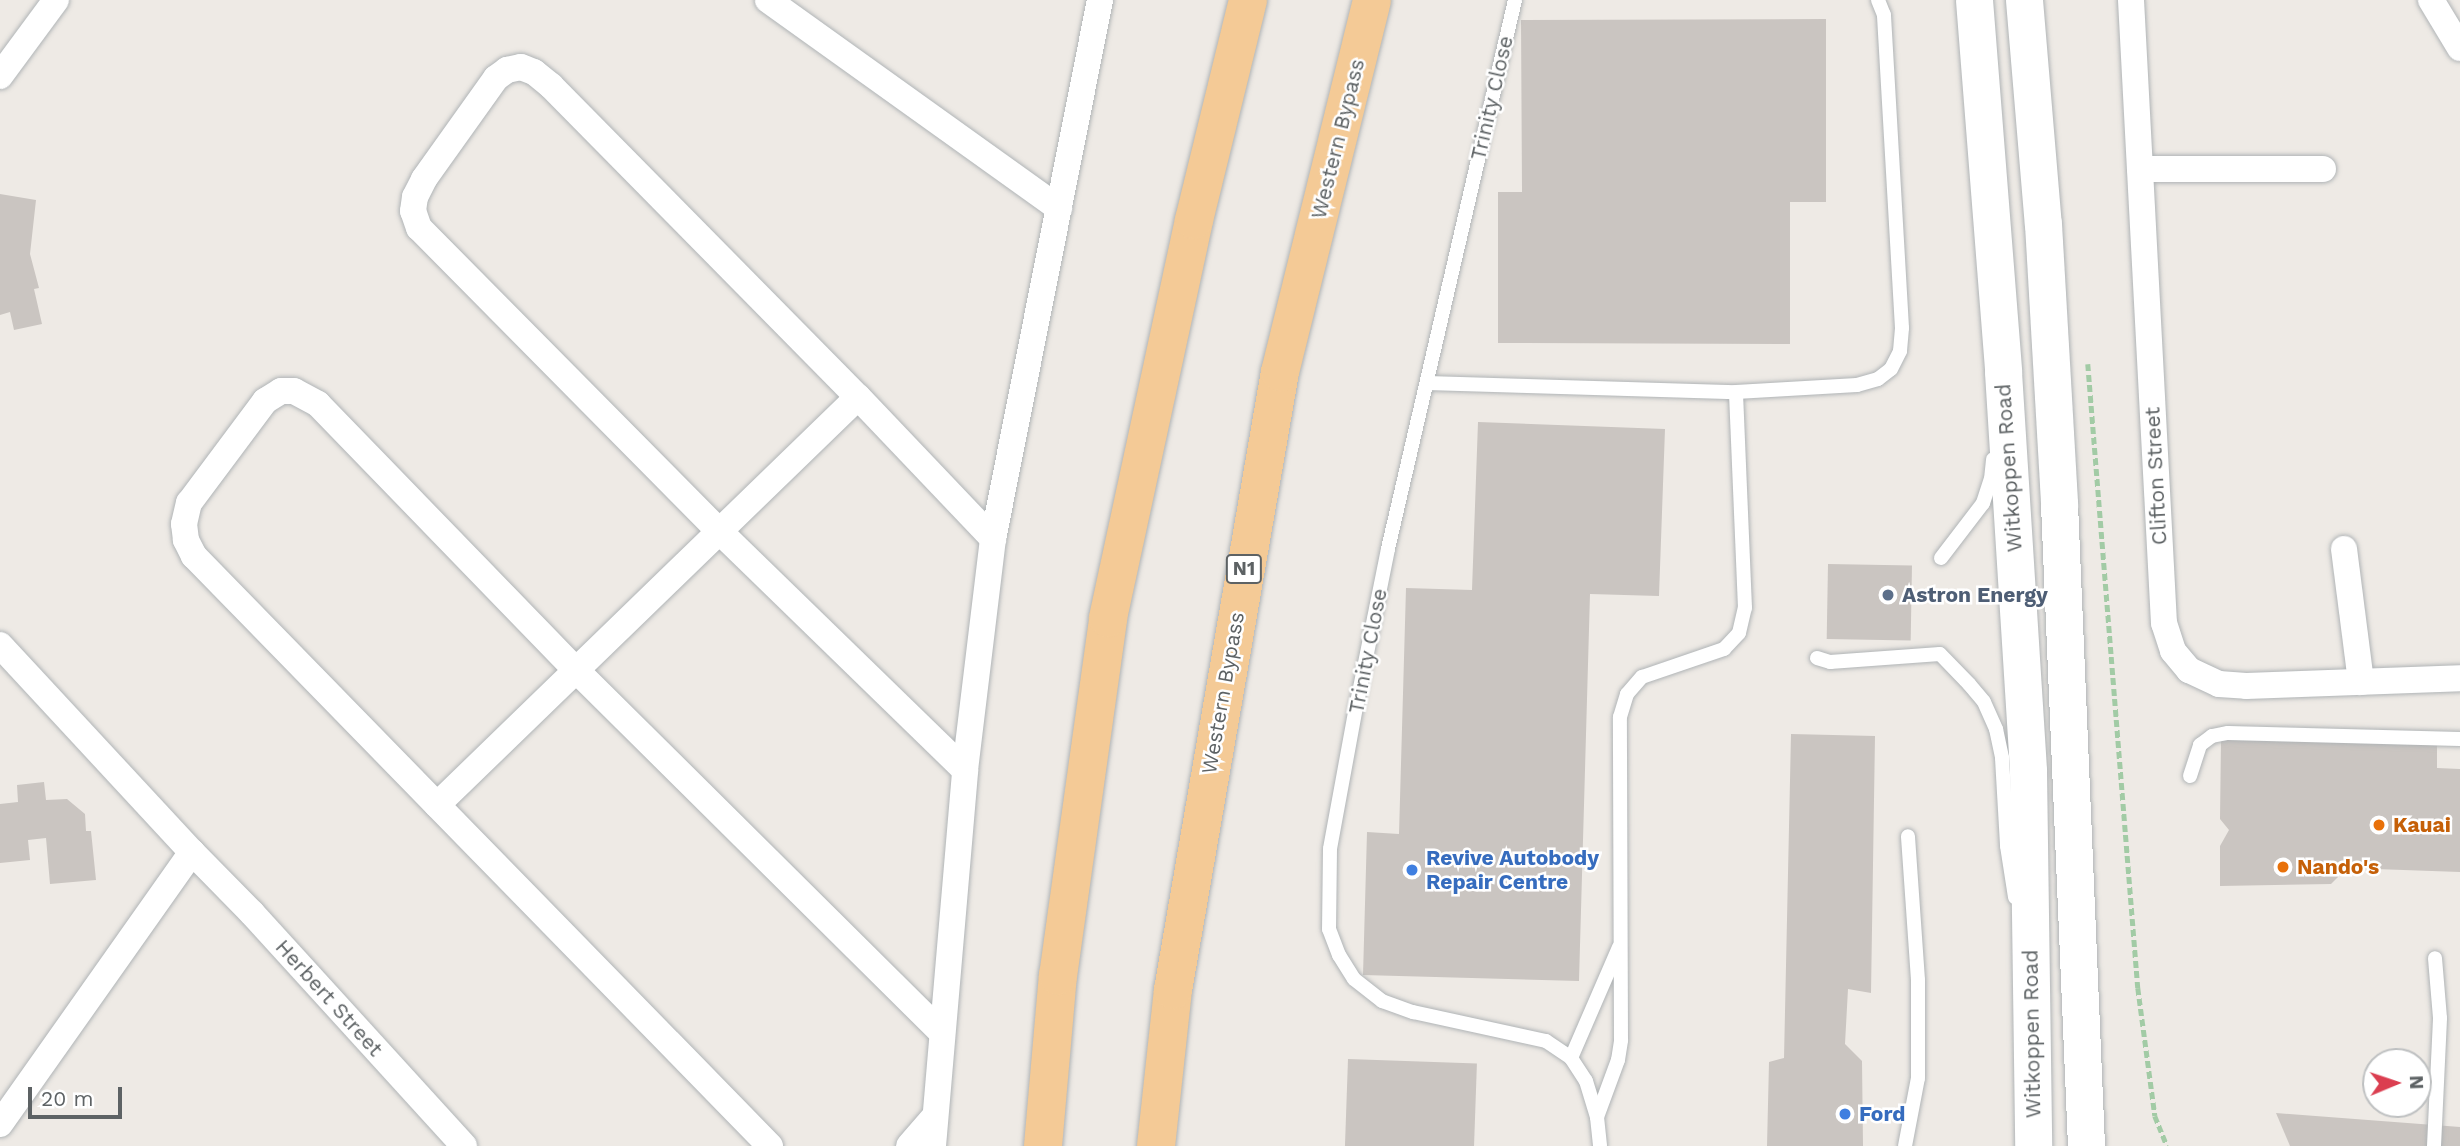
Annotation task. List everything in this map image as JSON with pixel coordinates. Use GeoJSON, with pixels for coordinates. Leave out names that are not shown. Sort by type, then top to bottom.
{"type":"FeatureCollection","features":[{"type":"Feature","properties":{"kind":"highway"},"geometry":{"type":"LineString","coordinates":[[1043,1146],[1058,976],[1108,618],[1195,220],[1248,0]]}},
{"type":"Feature","properties":{"kind":"highway","name":"Western Bypass"},"geometry":{"type":"LineString","coordinates":[[1156,1146],[1172,990],[1280,372],[1372,0]]}},
{"type":"Feature","properties":{"kind":"highway"},"geometry":{"type":"LineString","coordinates":[[1165,1071],[1167,1146]]}},
{"type":"Feature","properties":{"kind":"main road","name":"Witkoppen Road"},"geometry":{"type":"LineString","coordinates":[[1974,0],[2003,372],[2028,771],[2033,1146]]}},
{"type":"Feature","properties":{"kind":"main road"},"geometry":{"type":"LineString","coordinates":[[2024,0],[2043,224],[2059,504],[2087,1135]]}},
{"type":"Feature","properties":{"kind":"main road"},"geometry":{"type":"LineString","coordinates":[[2025,1146],[2034,1064]]}},
{"type":"Feature","properties":{"kind":"street"},"geometry":{"type":"LineString","coordinates":[[0,76],[56,0]]}},
{"type":"Feature","properties":{"kind":"street"},"geometry":{"type":"LineString","coordinates":[[768,0],[1059,208]]}},
{"type":"Feature","properties":{"kind":"street"},"geometry":{"type":"LineString","coordinates":[[933,1146],[965,770],[993,539],[1100,0]]}},
{"type":"Feature","properties":{"kind":"street","name":"Clifton Street"},"geometry":{"type":"LineString","coordinates":[[2131,0],[2164,623],[2173,650],[2189,670],[2219,684],[2460,678]]}},
{"type":"Feature","properties":{"kind":"street"},"geometry":{"type":"LineString","coordinates":[[2431,0],[2460,48]]}},
{"type":"Feature","properties":{"kind":"street"},"geometry":{"type":"LineString","coordinates":[[965,770],[719,531],[419,228],[413,211],[415,197],[424,179],[496,78],[507,70],[521,67],[534,72],[551,86],[858,397],[993,539]]}},
{"type":"Feature","properties":{"kind":"street"},"geometry":{"type":"LineString","coordinates":[[2140,169],[2323,169]]}},
{"type":"Feature","properties":{"kind":"street"},"geometry":{"type":"LineString","coordinates":[[770,1146],[206,571],[186,540],[184,524],[189,503],[265,401],[281,391],[294,391],[318,404],[575,669],[942,1033]]}},
{"type":"Feature","properties":{"kind":"street"},"geometry":{"type":"LineString","coordinates":[[437,805],[858,397]]}},
{"type":"Feature","properties":{"kind":"street"},"geometry":{"type":"LineString","coordinates":[[2344,549],[2361,682]]}},
{"type":"Feature","properties":{"kind":"street","name":"Herbert Street"},"geometry":{"type":"LineString","coordinates":[[0,645],[191,852],[253,913],[464,1146]]}},
{"type":"Feature","properties":{"kind":"street"},"geometry":{"type":"LineString","coordinates":[[0,1124],[191,852]]}},
{"type":"Feature","properties":{"kind":"street"},"geometry":{"type":"LineString","coordinates":[[909,1146],[934,1117]]}},
{"type":"Feature","properties":{"kind":"lane","name":"Trinity Close"},"geometry":{"type":"LineString","coordinates":[[1515,0],[1385,562],[1330,849],[1329,929],[1339,955],[1354,979],[1382,1001],[1413,1013],[1546,1041],[1571,1058],[1586,1081],[1597,1117],[1600,1146]]}},
{"type":"Feature","properties":{"kind":"lane"},"geometry":{"type":"LineString","coordinates":[[1427,383],[1736,392],[1857,385],[1878,379],[1891,369],[1900,351],[1902,328],[1884,15],[1878,0]]}},
{"type":"Feature","properties":{"kind":"lane"},"geometry":{"type":"LineString","coordinates":[[1941,558],[1972,521],[1991,478],[2003,372]]}},
{"type":"Feature","properties":{"kind":"lane"},"geometry":{"type":"LineString","coordinates":[[1597,1117],[1615,1069],[1621,1040],[1620,717],[1627,694],[1642,677],[1724,649],[1739,633],[1745,608],[1736,392]]}},
{"type":"Feature","properties":{"kind":"lane"},"geometry":{"type":"LineString","coordinates":[[1817,658],[1830,662],[1940,654],[1984,702],[1996,729],[2002,758],[2011,877],[2030,953]]}},
{"type":"Feature","properties":{"kind":"lane"},"geometry":{"type":"LineString","coordinates":[[2190,776],[2200,745],[2212,736],[2228,733],[2460,739]]}},
{"type":"Feature","properties":{"kind":"lane"},"geometry":{"type":"LineString","coordinates":[[1905,1146],[1918,1078],[1916,926],[1908,836]]}},
{"type":"Feature","properties":{"kind":"lane"},"geometry":{"type":"LineString","coordinates":[[1571,1058],[1621,942]]}},
{"type":"Feature","properties":{"kind":"lane"},"geometry":{"type":"LineString","coordinates":[[2434,1146],[2440,1018],[2435,958]]}},
{"type":"Feature","properties":{"kind":"path"},"geometry":{"type":"LineString","coordinates":[[2088,359],[2138,988],[2155,1116],[2166,1146]]}},
{"type":"Feature","properties":{"kind":"building"},"geometry":{"type":"Polygon","coordinates":[[[1826,19],[1826,202],[1790,202],[1790,344],[1498,343],[1498,192],[1522,192],[1521,20],[1826,19]]]}},
{"type":"Feature","properties":{"kind":"building"},"geometry":{"type":"Polygon","coordinates":[[[0,194],[36,200],[30,254],[39,288],[34,289],[42,324],[14,330],[10,312],[0,315],[0,194]]]}},
{"type":"Feature","properties":{"kind":"building"},"geometry":{"type":"Polygon","coordinates":[[[1478,422],[1665,429],[1659,596],[1590,594],[1579,981],[1363,975],[1367,832],[1399,834],[1406,588],[1472,590],[1478,422]]]}},
{"type":"Feature","properties":{"kind":"building"},"geometry":{"type":"Polygon","coordinates":[[[1828,564],[1912,565],[1911,640],[1827,639],[1828,564]]]}},
{"type":"Feature","properties":{"kind":"building"},"geometry":{"type":"Polygon","coordinates":[[[1791,734],[1875,736],[1871,993],[1848,989],[1845,1044],[1862,1061],[1863,1146],[1767,1146],[1769,1062],[1784,1058],[1791,734]]]}},
{"type":"Feature","properties":{"kind":"building"},"geometry":{"type":"Polygon","coordinates":[[[2221,739],[2437,740],[2437,768],[2460,769],[2460,872],[2347,868],[2331,884],[2220,886],[2220,846],[2229,830],[2220,819],[2221,739]]]}},
{"type":"Feature","properties":{"kind":"building"},"geometry":{"type":"Polygon","coordinates":[[[44,782],[46,800],[67,799],[85,814],[86,831],[91,831],[96,880],[50,884],[46,838],[28,840],[30,860],[0,863],[0,804],[18,802],[17,785],[44,782]]]}},
{"type":"Feature","properties":{"kind":"building"},"geometry":{"type":"Polygon","coordinates":[[[1348,1059],[1477,1064],[1474,1146],[1345,1146],[1348,1059]]]}},
{"type":"Feature","properties":{"kind":"building"},"geometry":{"type":"Polygon","coordinates":[[[2276,1113],[2460,1127],[2460,1146],[2290,1146],[2276,1113]]]}},
{"type":"Feature","properties":{"kind":"place","name":"Astron Energy"},"geometry":{"type":"Point","coordinates":[1888,595]}},
{"type":"Feature","properties":{"kind":"place","name":"Kauai"},"geometry":{"type":"Point","coordinates":[2379,825]}},
{"type":"Feature","properties":{"kind":"place","name":"Nando's"},"geometry":{"type":"Point","coordinates":[2283,867]}},
{"type":"Feature","properties":{"kind":"place","name":"Revive Autobody Repair Centre"},"geometry":{"type":"Point","coordinates":[1412,870]}},
{"type":"Feature","properties":{"kind":"place","name":"Ford"},"geometry":{"type":"Point","coordinates":[1845,1114]}}]}
